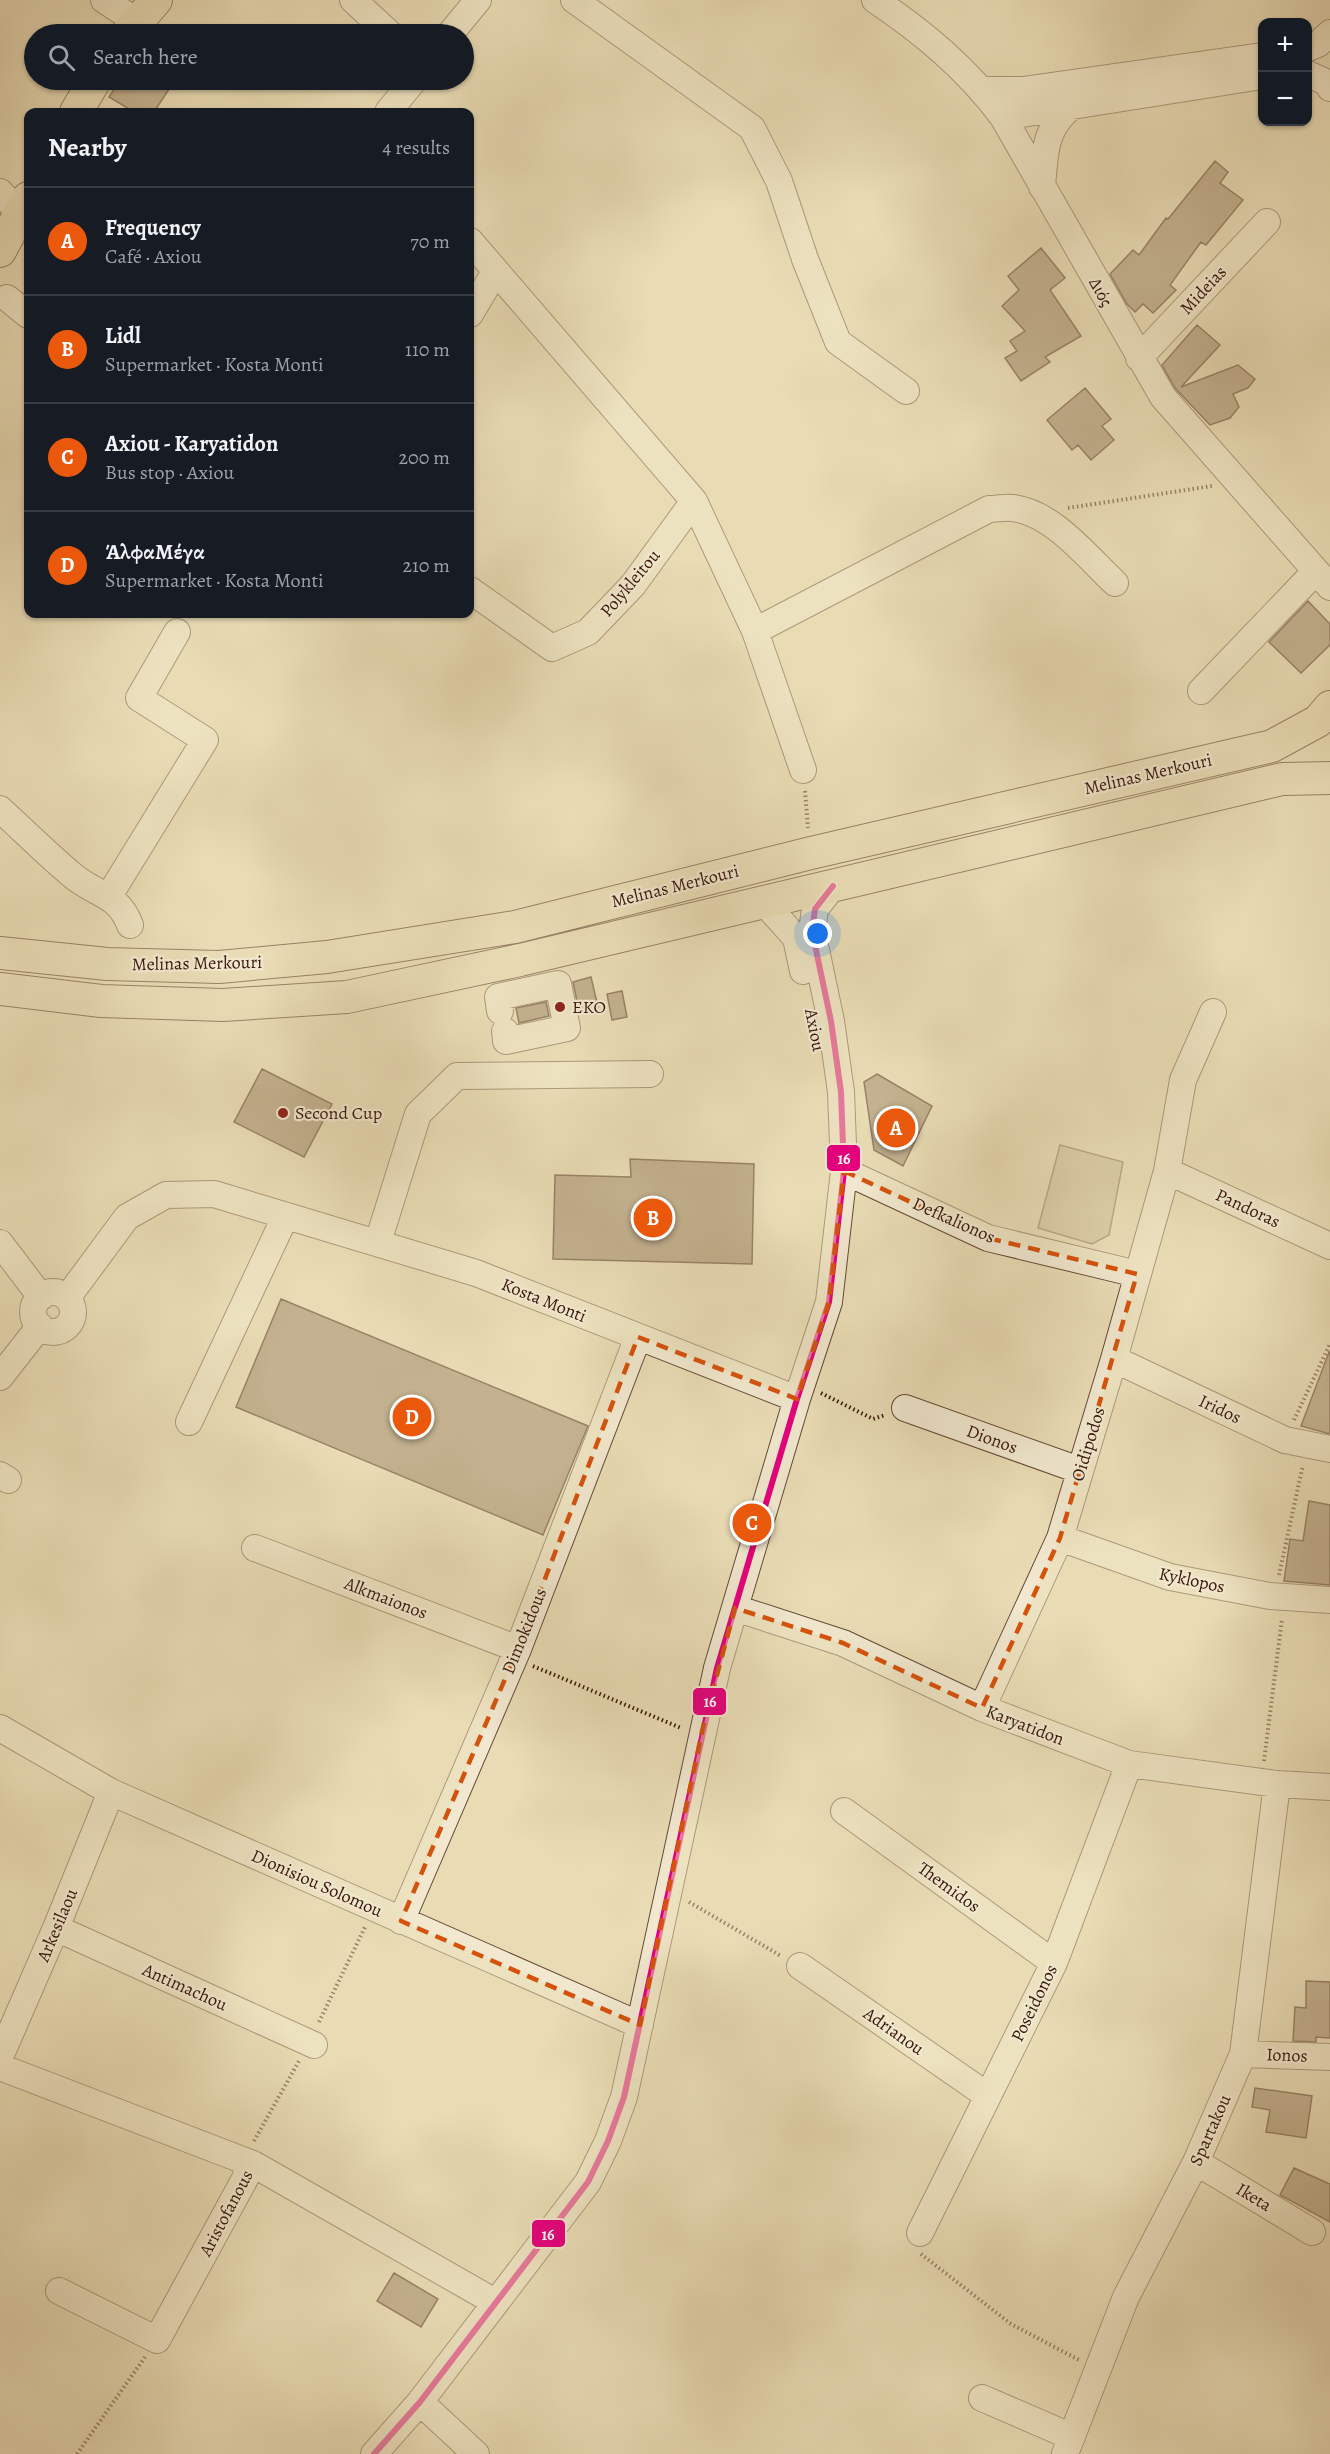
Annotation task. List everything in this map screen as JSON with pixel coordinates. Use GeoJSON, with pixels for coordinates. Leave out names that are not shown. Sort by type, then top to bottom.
{"type":"FeatureCollection","features":[{"type":"Feature","properties":{"kind":"main road"},"geometry":{"type":"LineString","coordinates":[[78,108],[90,90]]}},
{"type":"Feature","properties":{"kind":"main road"},"geometry":{"type":"LineString","coordinates":[[0,251],[16,201]]}},
{"type":"Feature","properties":{"kind":"main road","name":"Melinas Merkouri"},"geometry":{"type":"LineString","coordinates":[[0,953],[107,964],[219,967],[327,957],[515,927],[810,853],[1272,746],[1318,721],[1330,707]]}},
{"type":"Feature","properties":{"kind":"main road","name":"Melinas Merkouri"},"geometry":{"type":"LineString","coordinates":[[0,989],[101,1001],[223,1005],[347,997],[520,960],[1282,779],[1330,778]]}},
{"type":"Feature","properties":{"kind":"street"},"geometry":{"type":"LineString","coordinates":[[104,0],[140,18]]}},
{"type":"Feature","properties":{"kind":"street"},"geometry":{"type":"LineString","coordinates":[[353,0],[379,24]]}},
{"type":"Feature","properties":{"kind":"street"},"geometry":{"type":"LineString","coordinates":[[458,24],[478,0]]}},
{"type":"Feature","properties":{"kind":"street"},"geometry":{"type":"LineString","coordinates":[[574,0],[752,128],[779,181],[805,259],[838,342],[906,391]]}},
{"type":"Feature","properties":{"kind":"street","name":"Διός"},"geometry":{"type":"LineString","coordinates":[[875,0],[946,53],[983,90],[1003,117],[1162,397],[1322,580]]}},
{"type":"Feature","properties":{"kind":"street"},"geometry":{"type":"LineString","coordinates":[[1312,46],[1330,33]]}},
{"type":"Feature","properties":{"kind":"street"},"geometry":{"type":"LineString","coordinates":[[983,90],[1023,90],[1258,57]]}},
{"type":"Feature","properties":{"kind":"street"},"geometry":{"type":"LineString","coordinates":[[1312,76],[1328,82],[1330,88]]}},
{"type":"Feature","properties":{"kind":"street"},"geometry":{"type":"LineString","coordinates":[[1003,117],[1258,77]]}},
{"type":"Feature","properties":{"kind":"street"},"geometry":{"type":"LineString","coordinates":[[391,108],[406,90]]}},
{"type":"Feature","properties":{"kind":"street"},"geometry":{"type":"LineString","coordinates":[[1042,187],[1044,156],[1052,127],[1060,115],[1072,106]]}},
{"type":"Feature","properties":{"kind":"street","name":"Mideias"},"geometry":{"type":"LineString","coordinates":[[1139,358],[1267,222]]}},
{"type":"Feature","properties":{"kind":"street"},"geometry":{"type":"LineString","coordinates":[[474,246],[694,501],[755,631],[803,770]]}},
{"type":"Feature","properties":{"kind":"street"},"geometry":{"type":"LineString","coordinates":[[474,307],[495,272]]}},
{"type":"Feature","properties":{"kind":"street"},"geometry":{"type":"LineString","coordinates":[[7,298],[24,312]]}},
{"type":"Feature","properties":{"kind":"street","name":"Polykleitou"},"geometry":{"type":"LineString","coordinates":[[474,593],[552,648],[588,632],[633,585],[694,501]]}},
{"type":"Feature","properties":{"kind":"street"},"geometry":{"type":"LineString","coordinates":[[755,631],[989,509],[1013,508],[1031,513],[1051,525],[1115,583]]}},
{"type":"Feature","properties":{"kind":"street"},"geometry":{"type":"LineString","coordinates":[[1201,691],[1322,580]]}},
{"type":"Feature","properties":{"kind":"street"},"geometry":{"type":"LineString","coordinates":[[109,896],[205,740],[139,698],[177,632]]}},
{"type":"Feature","properties":{"kind":"street"},"geometry":{"type":"LineString","coordinates":[[0,809],[74,878],[109,896],[124,910],[130,925]]}},
{"type":"Feature","properties":{"kind":"street","name":"Axiou"},"geometry":{"type":"LineString","coordinates":[[374,2454],[420,2402],[591,2175],[608,2141],[624,2097],[701,1736],[735,1608],[799,1391],[829,1302],[844,1171],[841,1092],[831,1021],[812,931],[815,909],[833,886]]}},
{"type":"Feature","properties":{"kind":"street","name":"Axiou"},"geometry":{"type":"LineString","coordinates":[[763,901],[796,938],[844,1171]]}},
{"type":"Feature","properties":{"kind":"street"},"geometry":{"type":"LineString","coordinates":[[520,960],[527,990]]}},
{"type":"Feature","properties":{"kind":"street"},"geometry":{"type":"LineString","coordinates":[[558,984],[567,1028],[506,1041],[498,997],[527,990],[558,984]]}},
{"type":"Feature","properties":{"kind":"street","name":"Oidipodos"},"geometry":{"type":"LineString","coordinates":[[982,1708],[1060,1538],[1114,1359],[1167,1170],[1183,1080],[1213,1012]]}},
{"type":"Feature","properties":{"kind":"street"},"geometry":{"type":"LineString","coordinates":[[378,1242],[418,1114],[457,1076],[650,1074]]}},
{"type":"Feature","properties":{"kind":"street","name":"Pandoras"},"geometry":{"type":"LineString","coordinates":[[1167,1170],[1330,1246]]}},
{"type":"Feature","properties":{"kind":"street","name":"Defkalionos"},"geometry":{"type":"LineString","coordinates":[[844,1171],[988,1238],[1137,1274]]}},
{"type":"Feature","properties":{"kind":"street","name":"Kosta Monti"},"geometry":{"type":"LineString","coordinates":[[67,1298],[127,1217],[166,1195],[214,1194],[476,1273],[638,1337],[799,1391]]}},
{"type":"Feature","properties":{"kind":"street"},"geometry":{"type":"LineString","coordinates":[[189,1422],[285,1217]]}},
{"type":"Feature","properties":{"kind":"street"},"geometry":{"type":"LineString","coordinates":[[0,1243],[41,1297]]}},
{"type":"Feature","properties":{"kind":"street"},"geometry":{"type":"LineString","coordinates":[[53,1292],[67,1298],[73,1313],[69,1325],[58,1332],[39,1326],[34,1315],[41,1297],[53,1292]]}},
{"type":"Feature","properties":{"kind":"street"},"geometry":{"type":"LineString","coordinates":[[0,1377],[39,1326]]}},
{"type":"Feature","properties":{"kind":"street","name":"Dimokidous"},"geometry":{"type":"LineString","coordinates":[[401,1921],[516,1653],[638,1337]]}},
{"type":"Feature","properties":{"kind":"street","name":"Iridos"},"geometry":{"type":"LineString","coordinates":[[1114,1359],[1308,1444]]}},
{"type":"Feature","properties":{"kind":"street","name":"Dionos"},"geometry":{"type":"LineString","coordinates":[[905,1408],[1079,1470]]}},
{"type":"Feature","properties":{"kind":"street","name":"Kyklopos"},"geometry":{"type":"LineString","coordinates":[[1060,1538],[1170,1577],[1280,1596],[1330,1600]]}},
{"type":"Feature","properties":{"kind":"street","name":"Alkmaionos"},"geometry":{"type":"LineString","coordinates":[[255,1548],[516,1653]]}},
{"type":"Feature","properties":{"kind":"street","name":"Karyatidon"},"geometry":{"type":"LineString","coordinates":[[735,1608],[843,1643],[982,1708],[1129,1764],[1269,1783],[1330,1787]]}},
{"type":"Feature","properties":{"kind":"street","name":"Dionisiou Solomou"},"geometry":{"type":"LineString","coordinates":[[0,1728],[111,1792],[401,1921],[523,1971],[640,2025]]}},
{"type":"Feature","properties":{"kind":"street","name":"Poseidonos"},"geometry":{"type":"LineString","coordinates":[[920,2233],[1054,1964],[1129,1764]]}},
{"type":"Feature","properties":{"kind":"street","name":"Spartakou"},"geometry":{"type":"LineString","coordinates":[[1068,2446],[1126,2297],[1196,2162],[1243,2054],[1269,1783]]}},
{"type":"Feature","properties":{"kind":"street","name":"Arkesilaou"},"geometry":{"type":"LineString","coordinates":[[0,2057],[56,1928],[111,1792]]}},
{"type":"Feature","properties":{"kind":"street","name":"Themidos"},"geometry":{"type":"LineString","coordinates":[[844,1811],[1054,1964]]}},
{"type":"Feature","properties":{"kind":"street","name":"Antimachou"},"geometry":{"type":"LineString","coordinates":[[56,1928],[314,2045]]}},
{"type":"Feature","properties":{"kind":"street","name":"Adrianou"},"geometry":{"type":"LineString","coordinates":[[800,1966],[988,2096]]}},
{"type":"Feature","properties":{"kind":"street","name":"Ionos"},"geometry":{"type":"LineString","coordinates":[[1243,2054],[1330,2057]]}},
{"type":"Feature","properties":{"kind":"street","name":"Aristofanous"},"geometry":{"type":"LineString","coordinates":[[0,2067],[253,2164],[157,2340]]}},
{"type":"Feature","properties":{"kind":"street","name":"Iketa"},"geometry":{"type":"LineString","coordinates":[[1196,2162],[1312,2232]]}},
{"type":"Feature","properties":{"kind":"street"},"geometry":{"type":"LineString","coordinates":[[253,2164],[495,2302]]}},
{"type":"Feature","properties":{"kind":"street"},"geometry":{"type":"LineString","coordinates":[[59,2291],[157,2340]]}},
{"type":"Feature","properties":{"kind":"street"},"geometry":{"type":"LineString","coordinates":[[982,2398],[1068,2446]]}},
{"type":"Feature","properties":{"kind":"street"},"geometry":{"type":"LineString","coordinates":[[420,2402],[476,2454]]}},
{"type":"Feature","properties":{"kind":"path"},"geometry":{"type":"LineString","coordinates":[[1031,513],[1236,482]]}},
{"type":"Feature","properties":{"kind":"path"},"geometry":{"type":"LineString","coordinates":[[803,770],[810,853]]}},
{"type":"Feature","properties":{"kind":"path"},"geometry":{"type":"LineString","coordinates":[[1269,1783],[1280,1596],[1308,1444],[1330,1344]]}},
{"type":"Feature","properties":{"kind":"path"},"geometry":{"type":"LineString","coordinates":[[799,1391],[873,1419],[905,1408]]}},
{"type":"Feature","properties":{"kind":"path"},"geometry":{"type":"LineString","coordinates":[[516,1653],[701,1736]]}},
{"type":"Feature","properties":{"kind":"path"},"geometry":{"type":"LineString","coordinates":[[669,1890],[800,1966]]}},
{"type":"Feature","properties":{"kind":"path"},"geometry":{"type":"LineString","coordinates":[[920,2233],[913,2248],[1011,2324],[1098,2370]]}},
{"type":"Feature","properties":{"kind":"path"},"geometry":{"type":"LineString","coordinates":[[77,2454],[157,2340]]}},
{"type":"Feature","properties":{"kind":"highlighted area"},"geometry":{"type":"Polygon","coordinates":[[[844,1171],[988,1238],[1137,1274],[1060,1538],[982,1708],[843,1643],[735,1608],[703,1727],[640,2025],[401,1921],[518,1649],[638,1337],[797,1399],[829,1302],[844,1171]]]}},
{"type":"Feature","properties":{"kind":"shaded area"},"geometry":{"type":"Polygon","coordinates":[[[1060,1145],[1123,1162],[1109,1235],[1092,1244],[1038,1228],[1060,1145]]]}},
{"type":"Feature","properties":{"kind":"building"},"geometry":{"type":"Polygon","coordinates":[[[114,90],[168,90],[157,108],[127,108],[109,97],[114,90]]]}},
{"type":"Feature","properties":{"kind":"building"},"geometry":{"type":"Polygon","coordinates":[[[1215,161],[1228,172],[1220,183],[1243,200],[1206,245],[1201,242],[1170,285],[1176,290],[1153,313],[1143,304],[1135,312],[1127,304],[1110,274],[1133,250],[1139,255],[1166,218],[1168,219],[1215,161]]]}},
{"type":"Feature","properties":{"kind":"building"},"geometry":{"type":"Polygon","coordinates":[[[1041,248],[1065,278],[1050,290],[1081,336],[1045,357],[1050,362],[1021,381],[1005,358],[1017,351],[1010,341],[1025,331],[1002,306],[1019,290],[1008,276],[1041,248]]]}},
{"type":"Feature","properties":{"kind":"building"},"geometry":{"type":"Polygon","coordinates":[[[1197,325],[1220,345],[1181,387],[1238,365],[1255,379],[1248,388],[1233,394],[1239,407],[1230,418],[1210,425],[1175,388],[1162,365],[1197,325]]]}},
{"type":"Feature","properties":{"kind":"building"},"geometry":{"type":"Polygon","coordinates":[[[1085,388],[1111,419],[1102,426],[1114,440],[1091,460],[1078,445],[1072,450],[1047,420],[1085,388]]]}},
{"type":"Feature","properties":{"kind":"building"},"geometry":{"type":"Polygon","coordinates":[[[1308,601],[1330,624],[1330,645],[1301,673],[1269,642],[1308,601]]]}},
{"type":"Feature","properties":{"kind":"building"},"geometry":{"type":"Polygon","coordinates":[[[591,977],[598,1007],[579,1011],[573,982],[591,977]]]}},
{"type":"Feature","properties":{"kind":"building"},"geometry":{"type":"Polygon","coordinates":[[[622,991],[627,1017],[612,1020],[607,994],[622,991]]]}},
{"type":"Feature","properties":{"kind":"building"},"geometry":{"type":"Polygon","coordinates":[[[546,1002],[549,1016],[519,1023],[516,1008],[546,1002]]]}},
{"type":"Feature","properties":{"kind":"building","name":"Second Cup"},"geometry":{"type":"Polygon","coordinates":[[[262,1069],[332,1104],[304,1157],[234,1122],[262,1069]]]}},
{"type":"Feature","properties":{"kind":"building"},"geometry":{"type":"Polygon","coordinates":[[[877,1074],[932,1106],[903,1166],[874,1150],[864,1082],[877,1074]]]}},
{"type":"Feature","properties":{"kind":"building"},"geometry":{"type":"Polygon","coordinates":[[[630,1159],[754,1164],[752,1264],[553,1259],[555,1175],[631,1177],[630,1159]]]}},
{"type":"Feature","properties":{"kind":"building"},"geometry":{"type":"Polygon","coordinates":[[[281,1299],[588,1426],[543,1535],[236,1407],[281,1299]]]}},
{"type":"Feature","properties":{"kind":"building"},"geometry":{"type":"Polygon","coordinates":[[[1330,1353],[1330,1434],[1301,1426],[1330,1353]]]}},
{"type":"Feature","properties":{"kind":"building"},"geometry":{"type":"Polygon","coordinates":[[[1309,1501],[1330,1505],[1330,1585],[1284,1581],[1290,1539],[1303,1541],[1309,1501]]]}},
{"type":"Feature","properties":{"kind":"building"},"geometry":{"type":"Polygon","coordinates":[[[1306,1981],[1330,1982],[1330,2038],[1316,2037],[1316,2042],[1293,2041],[1295,2007],[1306,2008],[1306,1981]]]}},
{"type":"Feature","properties":{"kind":"building"},"geometry":{"type":"Polygon","coordinates":[[[1255,2088],[1312,2096],[1306,2138],[1266,2132],[1270,2110],[1252,2107],[1255,2088]]]}},
{"type":"Feature","properties":{"kind":"building"},"geometry":{"type":"Polygon","coordinates":[[[1294,2168],[1330,2184],[1330,2222],[1280,2195],[1294,2168]]]}},
{"type":"Feature","properties":{"kind":"building"},"geometry":{"type":"Polygon","coordinates":[[[394,2273],[438,2299],[421,2327],[377,2301],[394,2273]]]}},
{"type":"Feature","properties":{"kind":"transit line","name":"16"},"geometry":{"type":"LineString","coordinates":[[374,2454],[420,2402],[588,2182],[608,2141],[624,2097],[717,1668],[797,1399],[829,1302],[844,1171],[841,1092],[831,1021],[812,931],[815,909],[833,886]]}},
{"type":"Feature","properties":{"kind":"place","name":"EKO"},"geometry":{"type":"Point","coordinates":[560,1007]}},
{"type":"Feature","properties":{"kind":"place","name":"Second Cup"},"geometry":{"type":"Point","coordinates":[283,1113]}},
{"type":"Feature","properties":{"kind":"place","name":"Frequency"},"geometry":{"type":"Point","coordinates":[896,1128]}},
{"type":"Feature","properties":{"kind":"place","name":"Lidl"},"geometry":{"type":"Point","coordinates":[653,1218]}},
{"type":"Feature","properties":{"kind":"place","name":"ΆλφαΜέγα"},"geometry":{"type":"Point","coordinates":[412,1417]}},
{"type":"Feature","properties":{"kind":"place","name":"Axiou - Karyatidon"},"geometry":{"type":"Point","coordinates":[752,1523]}}]}
